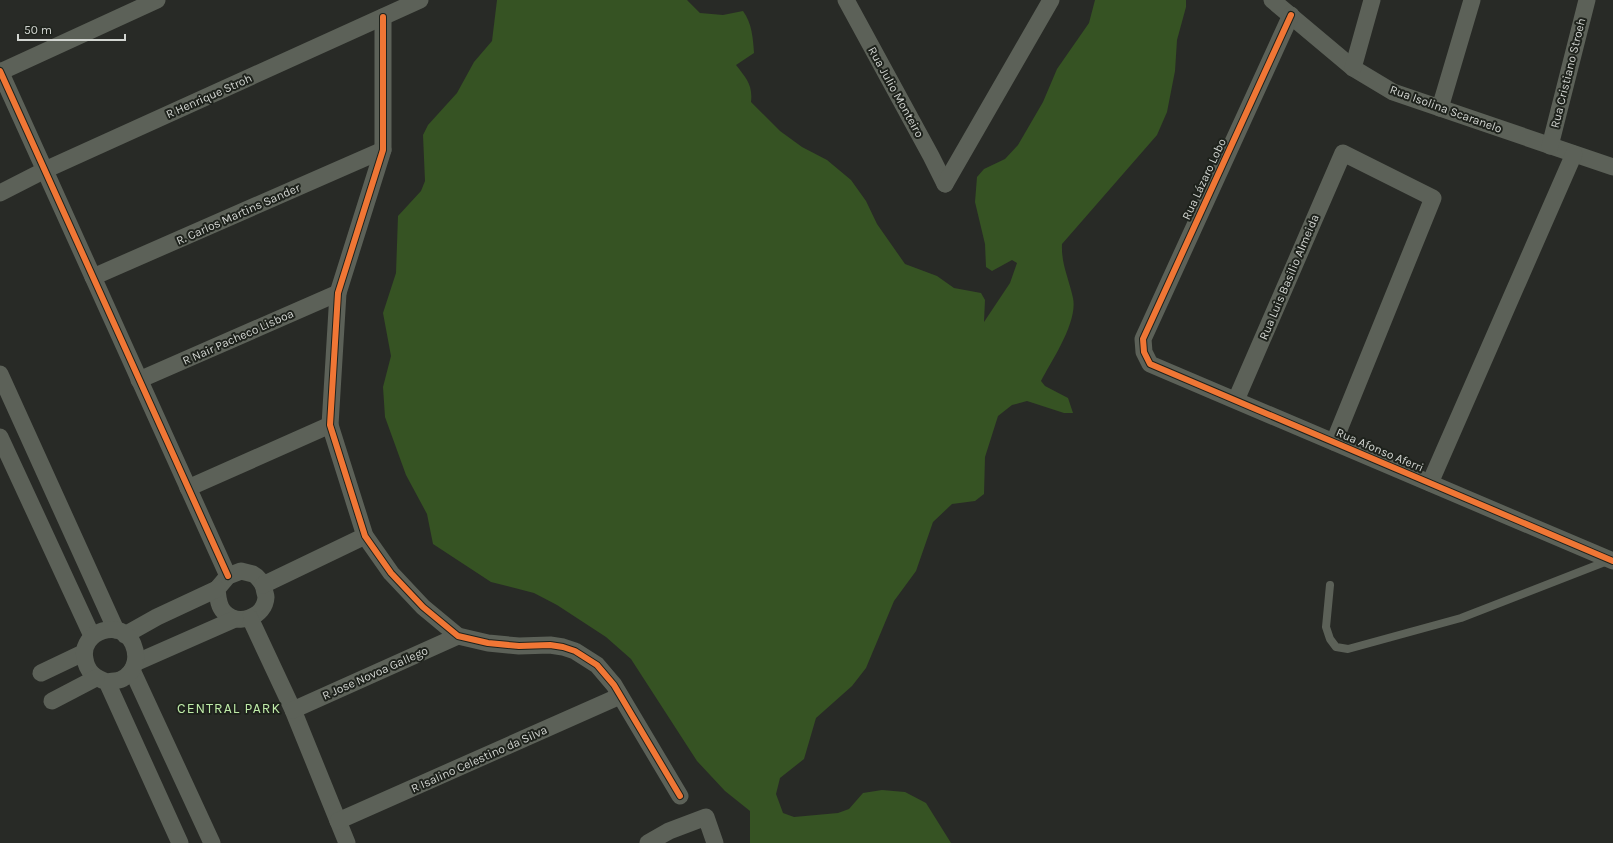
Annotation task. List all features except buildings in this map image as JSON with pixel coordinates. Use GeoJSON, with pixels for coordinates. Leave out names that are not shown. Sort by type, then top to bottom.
{"type":"FeatureCollection","features":[{"type":"Feature","properties":{"kind":"street"},"geometry":{"type":"LineString","coordinates":[[157,0],[0,71],[228,576]]}},
{"type":"Feature","properties":{"kind":"street","name":"R Henrique Stroh"},"geometry":{"type":"LineString","coordinates":[[0,193],[45,170],[420,0]]}},
{"type":"Feature","properties":{"kind":"street","name":"Rua Julio Monteiro"},"geometry":{"type":"LineString","coordinates":[[846,0],[945,184],[1051,0]]}},
{"type":"Feature","properties":{"kind":"street","name":"Rua Isolina Scaranelo"},"geometry":{"type":"LineString","coordinates":[[1272,0],[1353,68],[1393,92],[1613,167]]}},
{"type":"Feature","properties":{"kind":"street"},"geometry":{"type":"LineString","coordinates":[[1353,68],[1372,0]]}},
{"type":"Feature","properties":{"kind":"street"},"geometry":{"type":"LineString","coordinates":[[1440,108],[1472,0]]}},
{"type":"Feature","properties":{"kind":"street","name":"Rua Cristiano Stroeh"},"geometry":{"type":"LineString","coordinates":[[1550,146],[1586,0]]}},
{"type":"Feature","properties":{"kind":"street","name":"Rua Lázaro Lobo"},"geometry":{"type":"LineString","coordinates":[[1144,352],[1143,340],[1291,15]]}},
{"type":"Feature","properties":{"kind":"street"},"geometry":{"type":"LineString","coordinates":[[383,17],[383,150],[338,293],[330,425],[365,536],[391,573],[412,596],[458,636],[488,643],[519,646],[550,645],[575,652],[592,661],[606,674],[680,796]]}},
{"type":"Feature","properties":{"kind":"street","name":"R. Carlos Martins Sander"},"geometry":{"type":"LineString","coordinates":[[93,277],[383,150]]}},
{"type":"Feature","properties":{"kind":"street","name":"Rua Luis Basilio Almeida"},"geometry":{"type":"LineString","coordinates":[[1236,400],[1343,153],[1433,198],[1334,442]]}},
{"type":"Feature","properties":{"kind":"street"},"geometry":{"type":"LineString","coordinates":[[1430,483],[1574,154]]}},
{"type":"Feature","properties":{"kind":"street","name":"R Nair Pacheco Lisboa"},"geometry":{"type":"LineString","coordinates":[[139,380],[338,293]]}},
{"type":"Feature","properties":{"kind":"street","name":"Rua Afonso Aferri"},"geometry":{"type":"LineString","coordinates":[[1144,352],[1150,364],[1612,561]]}},
{"type":"Feature","properties":{"kind":"street"},"geometry":{"type":"LineString","coordinates":[[0,374],[120,632],[132,642],[136,652],[134,666],[212,843]]}},
{"type":"Feature","properties":{"kind":"street"},"geometry":{"type":"LineString","coordinates":[[188,488],[330,425]]}},
{"type":"Feature","properties":{"kind":"street"},"geometry":{"type":"LineString","coordinates":[[0,437],[92,636]]}},
{"type":"Feature","properties":{"kind":"street"},"geometry":{"type":"LineString","coordinates":[[263,584],[365,536]]}},
{"type":"Feature","properties":{"kind":"street"},"geometry":{"type":"LineString","coordinates":[[52,701],[101,680],[121,680],[134,666],[261,610],[266,598],[263,584],[254,575],[241,572],[228,576],[217,589],[120,632],[103,630],[92,636],[86,644],[83,653],[86,667],[101,680],[180,843]]}},
{"type":"Feature","properties":{"kind":"street"},"geometry":{"type":"LineString","coordinates":[[217,589],[218,602],[224,612],[242,618],[293,710],[348,843]]}},
{"type":"Feature","properties":{"kind":"street","name":"R Jose Novoa Gallego"},"geometry":{"type":"LineString","coordinates":[[293,710],[458,636]]}},
{"type":"Feature","properties":{"kind":"street"},"geometry":{"type":"LineString","coordinates":[[41,673],[83,653]]}},
{"type":"Feature","properties":{"kind":"street","name":"R Isalino Celestino da Silva"},"geometry":{"type":"LineString","coordinates":[[338,821],[620,696]]}},
{"type":"Feature","properties":{"kind":"street"},"geometry":{"type":"LineString","coordinates":[[648,843],[669,831],[706,817],[714,843]]}},
{"type":"Feature","properties":{"kind":"lane"},"geometry":{"type":"LineString","coordinates":[[1330,585],[1326,627],[1330,639],[1336,648],[1348,649],[1461,618],[1612,561]]}},
{"type":"Feature","properties":{"kind":"green space"},"geometry":{"type":"Polygon","coordinates":[[[497,0],[687,0],[700,13],[723,15],[743,11],[750,26],[754,53],[736,65],[750,86],[751,102],[780,131],[802,147],[827,160],[851,180],[866,201],[877,224],[905,264],[937,276],[954,288],[981,293],[985,300],[984,322],[1010,283],[1017,263],[1012,260],[992,271],[986,267],[985,244],[975,202],[977,177],[984,169],[1005,159],[1018,145],[1043,102],[1057,69],[1089,23],[1095,0],[1186,0],[1186,7],[1177,40],[1175,71],[1167,112],[1157,135],[1062,244],[1063,258],[1074,308],[1072,318],[1063,341],[1041,381],[1045,386],[1068,398],[1073,413],[1064,413],[1027,401],[1012,405],[998,416],[985,457],[984,494],[975,501],[952,504],[933,522],[916,571],[894,601],[866,668],[852,686],[816,718],[804,759],[780,778],[776,794],[783,813],[794,817],[838,813],[849,809],[863,793],[882,790],[905,792],[926,803],[951,843],[750,843],[750,811],[725,791],[697,761],[631,659],[606,637],[557,605],[534,593],[491,582],[433,544],[427,514],[406,475],[385,417],[383,387],[391,356],[383,313],[396,273],[398,216],[421,191],[425,181],[423,135],[428,125],[457,93],[474,62],[492,41],[497,0]]]}},
{"type":"Feature","properties":{"kind":"cycle path"},"geometry":{"type":"LineString","coordinates":[[1291,15],[1143,339],[1144,352],[1150,364],[1613,561]]}},
{"type":"Feature","properties":{"kind":"cycle path"},"geometry":{"type":"LineString","coordinates":[[383,17],[383,150],[338,293],[330,425],[365,536],[391,573],[423,607],[458,636],[488,643],[519,646],[550,645],[563,647],[575,651],[597,665],[614,685],[680,796]]}},
{"type":"Feature","properties":{"kind":"cycle path"},"geometry":{"type":"LineString","coordinates":[[0,71],[228,576]]}},
{"type":"Feature","properties":{"kind":"district","name":"CENTRAL PARK"},"geometry":{"type":"Point","coordinates":[229,708]}}]}
